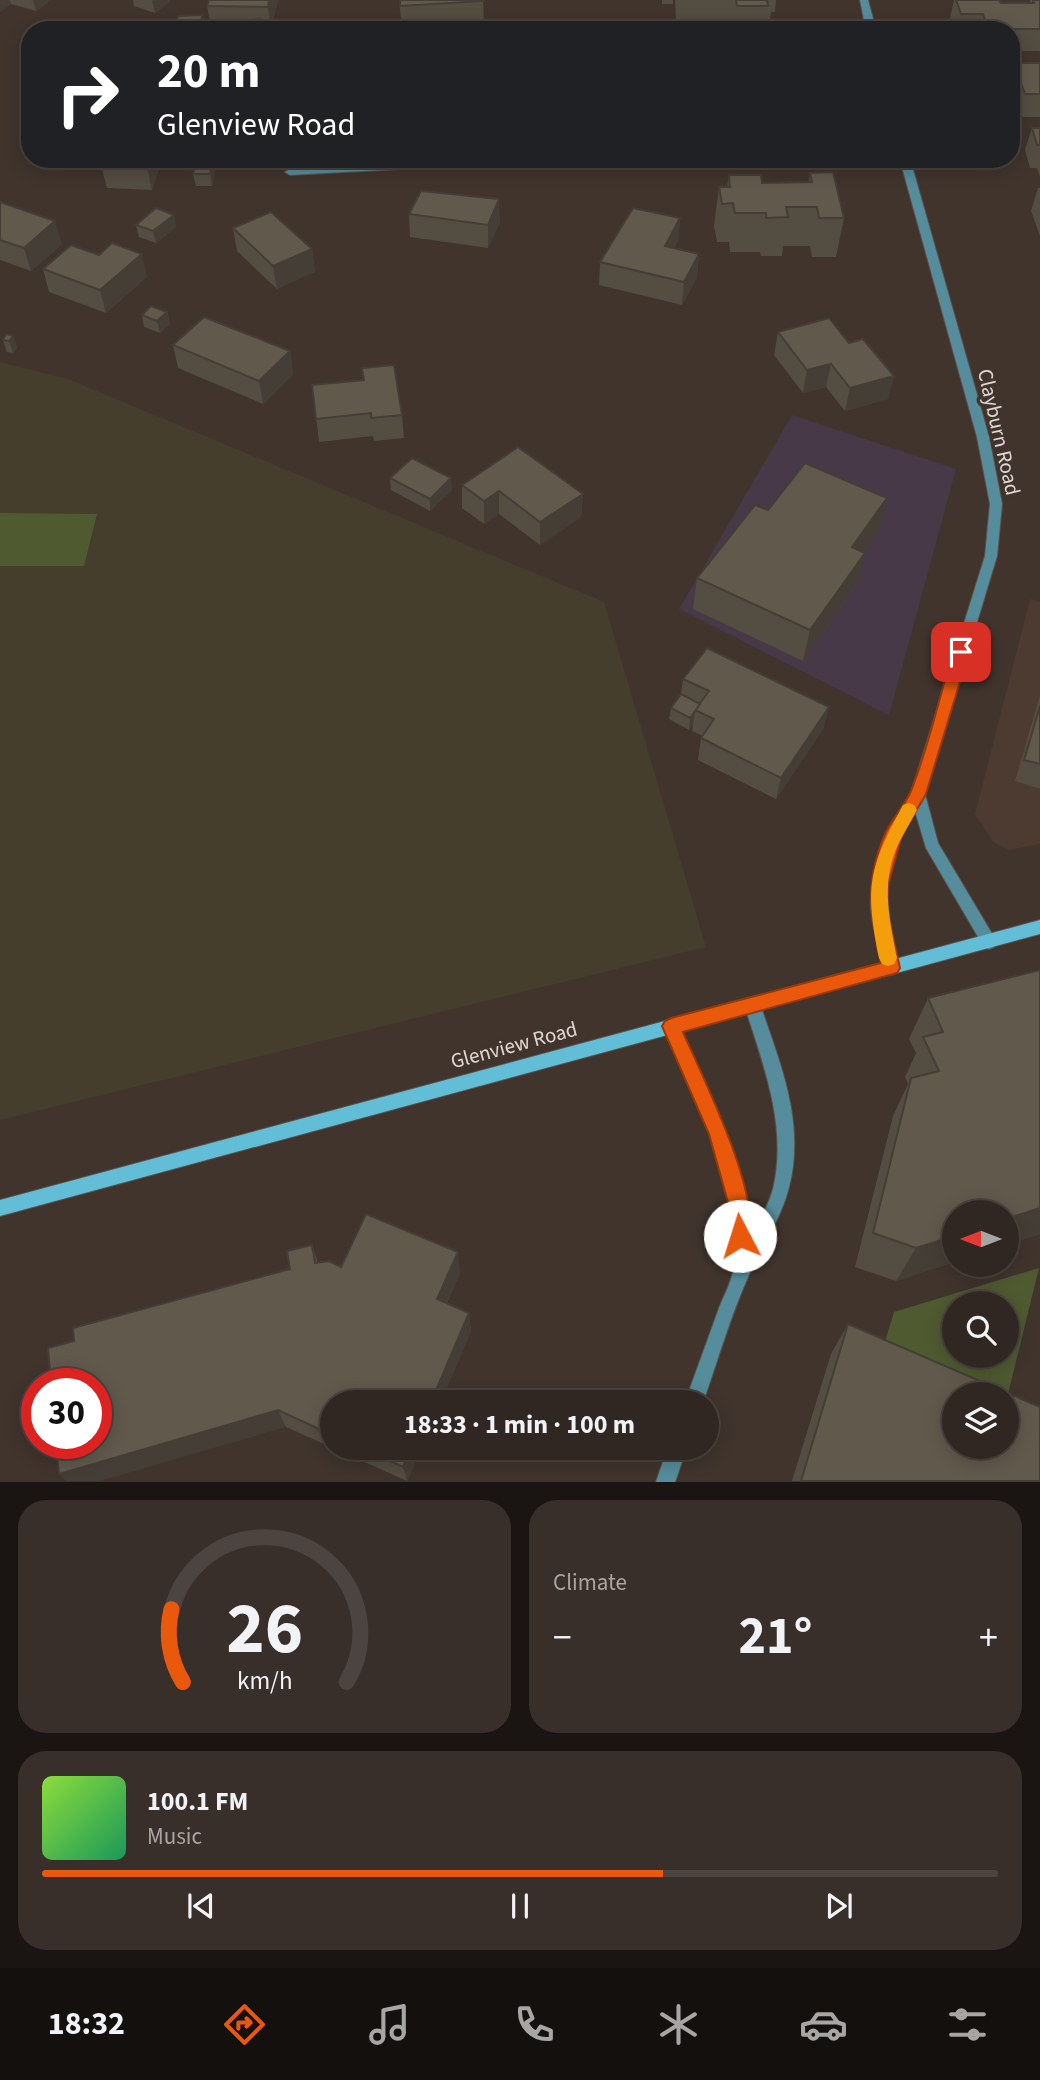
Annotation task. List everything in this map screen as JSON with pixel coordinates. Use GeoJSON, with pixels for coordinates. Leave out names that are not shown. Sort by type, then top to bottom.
{"type":"FeatureCollection","features":[{"type":"Feature","properties":{"kind":"main road","name":"Glenview Road"},"geometry":{"type":"LineString","coordinates":[[0,1208],[1040,927]]}},
{"type":"Feature","properties":{"kind":"street"},"geometry":{"type":"LineString","coordinates":[[864,0],[870,21]]}},
{"type":"Feature","properties":{"kind":"street"},"geometry":{"type":"LineString","coordinates":[[290,172],[364,168]]}},
{"type":"Feature","properties":{"kind":"street","name":"Clayburn Road"},"geometry":{"type":"LineString","coordinates":[[891,968],[878,910],[879,885],[887,850],[918,794],[991,556],[996,504],[983,437],[907,168]]}},
{"type":"Feature","properties":{"kind":"street"},"geometry":{"type":"LineString","coordinates":[[918,794],[931,844],[989,942]]}},
{"type":"Feature","properties":{"kind":"street"},"geometry":{"type":"LineString","coordinates":[[698,1390],[741,1272],[770,1219],[781,1190],[786,1154],[785,1118],[775,1075],[752,1004]]}},
{"type":"Feature","properties":{"kind":"street"},"geometry":{"type":"LineString","coordinates":[[671,1026],[718,1133],[729,1170],[739,1206],[741,1272]]}},
{"type":"Feature","properties":{"kind":"street"},"geometry":{"type":"LineString","coordinates":[[665,1482],[673,1460]]}},
{"type":"Feature","properties":{"kind":"shaded area"},"geometry":{"type":"Polygon","coordinates":[[[0,362],[68,379],[604,602],[706,947],[0,1120],[0,362]]]}},
{"type":"Feature","properties":{"kind":"shaded area"},"geometry":{"type":"Polygon","coordinates":[[[792,415],[956,469],[889,715],[679,609],[792,415]]]}},
{"type":"Feature","properties":{"kind":"shaded area"},"geometry":{"type":"Polygon","coordinates":[[[1030,599],[1040,602],[1040,844],[1008,850],[993,842],[975,814],[1030,599]]]}},
{"type":"Feature","properties":{"kind":"green space"},"geometry":{"type":"Polygon","coordinates":[[[0,513],[97,514],[84,566],[0,566],[0,513]]]}},
{"type":"Feature","properties":{"kind":"green space"},"geometry":{"type":"Polygon","coordinates":[[[1039,1268],[1019,1349],[1019,1291],[963,1291],[1006,1278],[1018,1278],[1019,1274],[1039,1268]]]}},
{"type":"Feature","properties":{"kind":"green space"},"geometry":{"type":"Polygon","coordinates":[[[942,1297],[942,1368],[1014,1368],[1011,1382],[972,1382],[883,1348],[894,1312],[942,1297]]]}},
{"type":"Feature","properties":{"kind":"building"},"geometry":{"type":"Polygon","coordinates":[[[209,0],[269,0],[268,7],[207,6],[209,0]]]}},
{"type":"Feature","properties":{"kind":"building"},"geometry":{"type":"Polygon","coordinates":[[[400,0],[483,0],[484,1],[400,6],[400,0]]]}},
{"type":"Feature","properties":{"kind":"building"},"geometry":{"type":"Polygon","coordinates":[[[736,0],[767,0],[768,6],[737,6],[736,0]]]}},
{"type":"Feature","properties":{"kind":"building"},"geometry":{"type":"Polygon","coordinates":[[[956,0],[1034,3],[1033,0],[1040,0],[1040,29],[1020,29],[1020,21],[985,21],[983,14],[961,14],[956,0]]]}},
{"type":"Feature","properties":{"kind":"building"},"geometry":{"type":"Polygon","coordinates":[[[203,15],[201,21],[177,21],[178,16],[203,15]]]}},
{"type":"Feature","properties":{"kind":"building"},"geometry":{"type":"Polygon","coordinates":[[[1020,63],[1040,63],[1040,94],[1025,94],[1020,80],[1020,63]]]}},
{"type":"Feature","properties":{"kind":"building"},"geometry":{"type":"Polygon","coordinates":[[[1032,128],[1040,128],[1040,145],[1037,145],[1032,128]]]}},
{"type":"Feature","properties":{"kind":"building"},"geometry":{"type":"Polygon","coordinates":[[[195,168],[211,168],[210,174],[193,174],[195,168]]]}},
{"type":"Feature","properties":{"kind":"building"},"geometry":{"type":"Polygon","coordinates":[[[833,172],[844,218],[819,218],[817,207],[786,207],[788,217],[766,218],[766,213],[735,213],[733,203],[722,204],[719,187],[730,187],[729,175],[761,175],[762,183],[812,182],[810,173],[833,172]]]}},
{"type":"Feature","properties":{"kind":"building"},"geometry":{"type":"Polygon","coordinates":[[[421,191],[499,199],[488,225],[409,214],[421,191]]]}},
{"type":"Feature","properties":{"kind":"building"},"geometry":{"type":"Polygon","coordinates":[[[0,202],[55,221],[24,248],[0,240],[0,202]]]}},
{"type":"Feature","properties":{"kind":"building"},"geometry":{"type":"Polygon","coordinates":[[[156,208],[174,215],[153,231],[136,225],[156,208]]]}},
{"type":"Feature","properties":{"kind":"building"},"geometry":{"type":"Polygon","coordinates":[[[633,208],[680,218],[665,246],[699,254],[684,282],[600,262],[633,208]]]}},
{"type":"Feature","properties":{"kind":"building"},"geometry":{"type":"Polygon","coordinates":[[[271,212],[312,249],[273,266],[233,228],[271,212]]]}},
{"type":"Feature","properties":{"kind":"building"},"geometry":{"type":"Polygon","coordinates":[[[112,243],[142,254],[100,290],[43,269],[71,245],[99,255],[112,243]]]}},
{"type":"Feature","properties":{"kind":"building"},"geometry":{"type":"Polygon","coordinates":[[[151,306],[167,312],[157,321],[142,315],[151,306]]]}},
{"type":"Feature","properties":{"kind":"building"},"geometry":{"type":"Polygon","coordinates":[[[204,317],[290,351],[259,381],[173,345],[204,317]]]}},
{"type":"Feature","properties":{"kind":"building"},"geometry":{"type":"Polygon","coordinates":[[[829,318],[849,343],[863,339],[894,376],[850,388],[831,364],[807,370],[778,332],[829,318]]]}},
{"type":"Feature","properties":{"kind":"building"},"geometry":{"type":"Polygon","coordinates":[[[6,334],[13,336],[9,341],[3,340],[6,334]]]}},
{"type":"Feature","properties":{"kind":"building"},"geometry":{"type":"Polygon","coordinates":[[[394,365],[402,415],[371,418],[371,413],[316,419],[312,385],[364,380],[362,368],[394,365]]]}},
{"type":"Feature","properties":{"kind":"building"},"geometry":{"type":"Polygon","coordinates":[[[518,447],[583,494],[540,522],[499,491],[484,501],[462,485],[518,447]]]}},
{"type":"Feature","properties":{"kind":"building"},"geometry":{"type":"Polygon","coordinates":[[[412,458],[451,478],[430,499],[390,478],[412,458]]]}},
{"type":"Feature","properties":{"kind":"building"},"geometry":{"type":"Polygon","coordinates":[[[805,463],[887,498],[852,547],[865,553],[810,630],[697,578],[755,505],[768,510],[805,463]]]}},
{"type":"Feature","properties":{"kind":"building"},"geometry":{"type":"Polygon","coordinates":[[[707,648],[829,707],[781,778],[701,738],[714,719],[695,710],[709,691],[683,679],[707,648]]]}},
{"type":"Feature","properties":{"kind":"building"},"geometry":{"type":"Polygon","coordinates":[[[681,694],[700,704],[690,718],[671,708],[681,694]]]}},
{"type":"Feature","properties":{"kind":"building"},"geometry":{"type":"Polygon","coordinates":[[[1040,706],[1040,764],[1024,760],[1040,706]]]}},
{"type":"Feature","properties":{"kind":"building"},"geometry":{"type":"Polygon","coordinates":[[[1040,970],[1040,1208],[1019,1215],[1019,1200],[942,1200],[942,1240],[916,1248],[873,1233],[911,1078],[939,1071],[923,1037],[943,1032],[928,998],[1040,970]]]}},
{"type":"Feature","properties":{"kind":"building"},"geometry":{"type":"Polygon","coordinates":[[[366,1214],[458,1252],[437,1299],[469,1313],[436,1390],[320,1390],[320,1429],[278,1410],[112,1459],[112,1368],[50,1368],[48,1348],[74,1341],[73,1328],[290,1269],[287,1251],[312,1245],[315,1263],[329,1261],[341,1267],[366,1214]]]}},
{"type":"Feature","properties":{"kind":"building"},"geometry":{"type":"Polygon","coordinates":[[[848,1324],[942,1365],[942,1368],[950,1368],[982,1382],[942,1382],[942,1459],[1019,1459],[1019,1398],[1040,1407],[1040,1481],[801,1481],[848,1324]]]}},
{"type":"Feature","properties":{"kind":"building"},"geometry":{"type":"Polygon","coordinates":[[[58,1459],[110,1459],[59,1474],[58,1459]]]}},
{"type":"Feature","properties":{"kind":"building"},"geometry":{"type":"Polygon","coordinates":[[[388,1460],[406,1460],[403,1467],[388,1460]]]}},
{"type":"Feature","properties":{"kind":"slow traffic"},"geometry":{"type":"LineString","coordinates":[[888,958],[878,910],[879,885],[887,850],[909,810]]}},
{"type":"Feature","properties":{"kind":"route"},"geometry":{"type":"LineString","coordinates":[[740,1236],[739,1206],[718,1133],[671,1026],[891,968],[878,910],[879,885],[887,850],[918,794],[961,652]]}}]}
